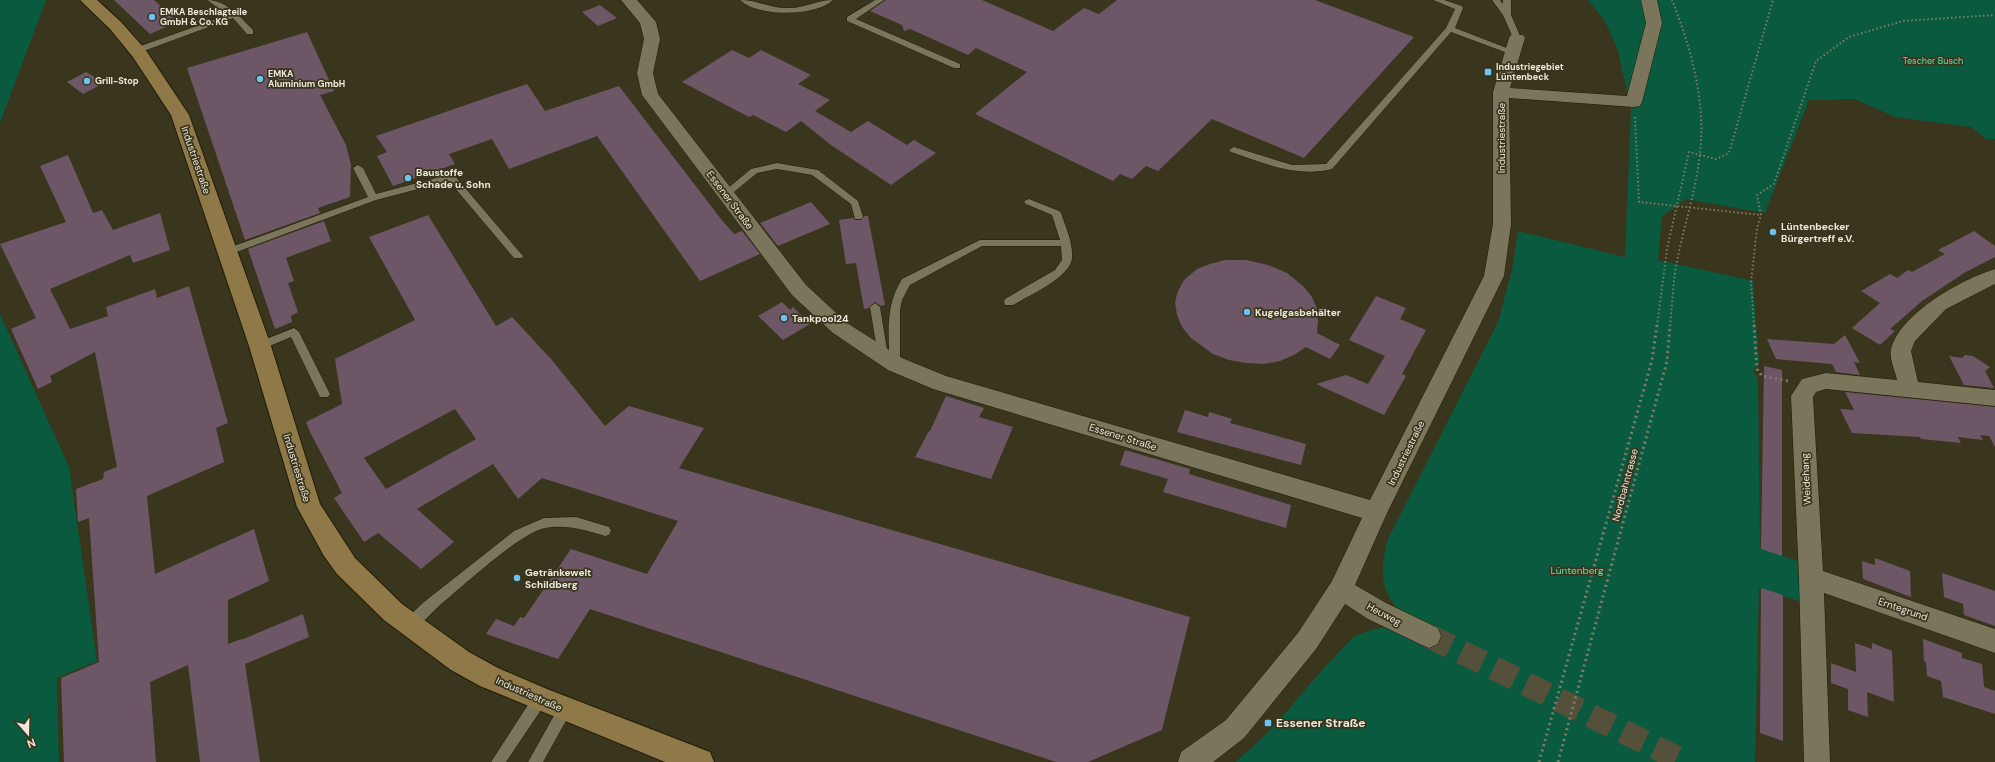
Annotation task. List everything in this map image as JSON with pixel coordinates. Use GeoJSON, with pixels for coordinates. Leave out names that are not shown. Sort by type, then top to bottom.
{"type":"FeatureCollection","features":[{"type":"Feature","properties":{"kind":"street","name":"Industriestraße"},"geometry":{"type":"LineString","coordinates":[[88,0],[106,14],[138,50],[161,82],[180,115],[226,252],[260,346],[309,507],[333,548],[346,566],[374,594],[410,624],[460,661],[489,677],[565,710],[700,762]]}},
{"type":"Feature","properties":{"kind":"street","name":"Essener Straße"},"geometry":{"type":"LineString","coordinates":[[629,0],[648,22],[652,39],[645,73],[650,95],[799,290],[840,328],[889,360],[940,383],[1376,512]]}},
{"type":"Feature","properties":{"kind":"street"},"geometry":{"type":"LineString","coordinates":[[1634,102],[1654,23],[1649,0]]}},
{"type":"Feature","properties":{"kind":"street","name":"Industriestraße"},"geometry":{"type":"LineString","coordinates":[[1191,762],[1235,729],[1307,641],[1341,589],[1376,512],[1494,276],[1502,224],[1501,92],[1515,45]]}},
{"type":"Feature","properties":{"kind":"street","name":"Industriestraße"},"geometry":{"type":"LineString","coordinates":[[1501,92],[1634,102]]}},
{"type":"Feature","properties":{"kind":"street"},"geometry":{"type":"LineString","coordinates":[[1909,389],[1901,351],[1906,337],[1939,304],[1995,276]]}},
{"type":"Feature","properties":{"kind":"street"},"geometry":{"type":"LineString","coordinates":[[1809,385],[1826,381],[1995,398]]}},
{"type":"Feature","properties":{"kind":"street","name":"Weidehang"},"geometry":{"type":"LineString","coordinates":[[1809,385],[1802,396],[1811,578],[1817,762]]}},
{"type":"Feature","properties":{"kind":"street","name":"Erntegrund"},"geometry":{"type":"LineString","coordinates":[[1811,578],[1995,641]]}},
{"type":"Feature","properties":{"kind":"street","name":"Heuweg"},"geometry":{"type":"LineString","coordinates":[[1341,589],[1377,612],[1429,636]]}},
{"type":"Feature","properties":{"kind":"lane"},"geometry":{"type":"LineString","coordinates":[[211,0],[234,15],[250,32]]}},
{"type":"Feature","properties":{"kind":"lane"},"geometry":{"type":"LineString","coordinates":[[744,0],[769,10],[790,10],[810,8],[829,0]]}},
{"type":"Feature","properties":{"kind":"lane"},"geometry":{"type":"LineString","coordinates":[[880,0],[850,19],[957,66]]}},
{"type":"Feature","properties":{"kind":"lane"},"geometry":{"type":"LineString","coordinates":[[1234,150],[1278,166],[1314,170],[1329,166],[1450,29],[1459,8],[1437,0]]}},
{"type":"Feature","properties":{"kind":"lane"},"geometry":{"type":"LineString","coordinates":[[1496,0],[1507,15]]}},
{"type":"Feature","properties":{"kind":"lane"},"geometry":{"type":"LineString","coordinates":[[1450,29],[1515,45],[1507,15],[1507,0]]}},
{"type":"Feature","properties":{"kind":"lane"},"geometry":{"type":"LineString","coordinates":[[138,50],[234,15]]}},
{"type":"Feature","properties":{"kind":"lane"},"geometry":{"type":"LineString","coordinates":[[726,194],[754,171],[777,166],[815,172],[855,203],[858,217]]}},
{"type":"Feature","properties":{"kind":"lane"},"geometry":{"type":"LineString","coordinates":[[358,168],[373,198]]}},
{"type":"Feature","properties":{"kind":"lane"},"geometry":{"type":"LineString","coordinates":[[226,252],[373,198],[451,177],[518,256]]}},
{"type":"Feature","properties":{"kind":"lane"},"geometry":{"type":"LineString","coordinates":[[1009,302],[1059,273],[1067,260],[1066,243],[1056,213],[1029,202]]}},
{"type":"Feature","properties":{"kind":"lane"},"geometry":{"type":"LineString","coordinates":[[889,360],[894,312],[899,291],[906,282],[980,243],[1066,243]]}},
{"type":"Feature","properties":{"kind":"lane"},"geometry":{"type":"LineString","coordinates":[[875,307],[889,360]]}},
{"type":"Feature","properties":{"kind":"lane"},"geometry":{"type":"LineString","coordinates":[[260,346],[294,332],[324,394]]}},
{"type":"Feature","properties":{"kind":"lane"},"geometry":{"type":"LineString","coordinates":[[410,624],[429,606],[518,535],[544,523],[576,522],[605,531]]}},
{"type":"Feature","properties":{"kind":"lane"},"geometry":{"type":"LineString","coordinates":[[498,762],[540,699]]}},
{"type":"Feature","properties":{"kind":"lane"},"geometry":{"type":"LineString","coordinates":[[536,762],[565,710]]}},
{"type":"Feature","properties":{"kind":"path","name":"Nordbahntrasse"},"geometry":{"type":"LineString","coordinates":[[1558,762],[1667,361],[1676,267],[1700,154],[1701,126],[1696,75],[1686,35],[1672,0]]}},
{"type":"Feature","properties":{"kind":"path"},"geometry":{"type":"LineString","coordinates":[[1539,762],[1652,360],[1663,268],[1689,152],[1716,159],[1729,153],[1774,0]]}},
{"type":"Feature","properties":{"kind":"path"},"geometry":{"type":"LineString","coordinates":[[1809,385],[1762,376],[1757,369],[1751,282],[1757,228],[1761,215],[1757,195],[1774,184],[1816,61],[1849,37],[1903,20],[1995,15]]}},
{"type":"Feature","properties":{"kind":"path"},"geometry":{"type":"LineString","coordinates":[[1634,102],[1639,202],[1677,206],[1689,209],[1761,215]]}},
{"type":"Feature","properties":{"kind":"green space"},"geometry":{"type":"Polygon","coordinates":[[[0,0],[46,0],[0,123],[0,0]]]}},
{"type":"Feature","properties":{"kind":"green space","name":"Lüntenberg"},"geometry":{"type":"Polygon","coordinates":[[[1588,0],[1995,0],[1995,139],[1986,139],[1971,127],[1895,117],[1855,99],[1809,100],[1765,213],[1685,199],[1662,217],[1658,260],[1753,281],[1759,363],[1753,371],[1758,379],[1760,548],[1801,562],[1802,602],[1759,588],[1755,762],[1235,762],[1267,733],[1324,668],[1354,637],[1378,628],[1394,628],[1400,612],[1388,595],[1383,578],[1385,550],[1388,539],[1498,322],[1512,270],[1518,231],[1625,257],[1631,109],[1618,51],[1605,21],[1588,0]]]}},
{"type":"Feature","properties":{"kind":"green space"},"geometry":{"type":"Polygon","coordinates":[[[0,314],[69,467],[97,661],[57,678],[59,762],[0,762],[0,314]]]}},
{"type":"Feature","properties":{"kind":"building","name":"EMKA Beschlagteile GmbH & Co. KG"},"geometry":{"type":"Polygon","coordinates":[[[114,0],[154,0],[178,22],[150,34],[114,0]]]}},
{"type":"Feature","properties":{"kind":"building"},"geometry":{"type":"Polygon","coordinates":[[[886,0],[982,0],[1053,31],[1084,8],[1099,14],[1117,0],[1315,0],[1414,37],[1304,158],[1212,119],[1158,171],[1146,166],[1132,179],[1120,174],[1113,181],[975,114],[1027,72],[976,48],[968,55],[910,29],[904,31],[902,25],[870,11],[886,0]]]}},
{"type":"Feature","properties":{"kind":"building"},"geometry":{"type":"Polygon","coordinates":[[[600,5],[617,18],[598,26],[582,12],[600,5]]]}},
{"type":"Feature","properties":{"kind":"building"},"geometry":{"type":"Polygon","coordinates":[[[307,32],[334,91],[320,95],[346,145],[351,165],[350,197],[318,208],[320,213],[245,240],[187,68],[307,32]]]}},
{"type":"Feature","properties":{"kind":"building"},"geometry":{"type":"Polygon","coordinates":[[[732,50],[749,58],[761,50],[811,75],[798,84],[830,100],[815,111],[851,132],[868,121],[907,145],[914,140],[936,153],[891,185],[831,145],[801,121],[786,132],[753,115],[749,117],[682,82],[732,50]]]}},
{"type":"Feature","properties":{"kind":"building"},"geometry":{"type":"Polygon","coordinates":[[[86,72],[104,83],[83,94],[67,82],[86,72]]]}},
{"type":"Feature","properties":{"kind":"building"},"geometry":{"type":"Polygon","coordinates":[[[527,84],[545,111],[619,86],[721,219],[734,234],[742,231],[760,254],[700,281],[597,136],[509,169],[492,139],[449,154],[455,164],[393,186],[377,156],[387,152],[376,136],[527,84]]]}},
{"type":"Feature","properties":{"kind":"building"},"geometry":{"type":"Polygon","coordinates":[[[68,155],[93,213],[102,210],[113,230],[160,213],[170,250],[133,263],[130,255],[50,289],[70,329],[108,316],[106,307],[155,289],[157,298],[189,286],[228,423],[216,428],[224,462],[147,496],[155,574],[254,529],[269,581],[228,600],[228,644],[303,614],[309,637],[245,664],[260,762],[200,762],[188,665],[150,682],[156,762],[64,762],[61,678],[99,662],[89,518],[78,522],[76,489],[103,479],[104,472],[117,467],[95,352],[50,376],[52,382],[38,389],[11,329],[36,318],[0,244],[66,222],[40,166],[68,155]]]}},
{"type":"Feature","properties":{"kind":"building"},"geometry":{"type":"Polygon","coordinates":[[[811,202],[830,224],[778,246],[760,223],[811,202]]]}},
{"type":"Feature","properties":{"kind":"building"},"geometry":{"type":"Polygon","coordinates":[[[428,215],[496,326],[512,317],[551,359],[605,426],[629,406],[704,428],[679,468],[1190,617],[1162,730],[1088,762],[1056,762],[590,609],[558,659],[486,634],[496,619],[514,626],[520,617],[524,618],[571,549],[647,574],[678,521],[542,478],[518,499],[493,464],[417,509],[454,542],[421,569],[378,533],[364,542],[334,498],[342,493],[306,422],[342,404],[335,359],[415,320],[369,237],[428,215]],[[455,409],[364,458],[386,489],[476,439],[455,409]]]}},
{"type":"Feature","properties":{"kind":"building"},"geometry":{"type":"Polygon","coordinates":[[[864,216],[868,216],[885,305],[881,306],[875,302],[869,308],[864,309],[856,263],[846,264],[839,220],[853,218],[855,220],[861,220],[864,216]]]}},
{"type":"Feature","properties":{"kind":"building"},"geometry":{"type":"Polygon","coordinates":[[[324,221],[331,241],[286,258],[294,281],[288,283],[298,312],[291,316],[292,322],[275,329],[248,249],[324,221]]]}},
{"type":"Feature","properties":{"kind":"building"},"geometry":{"type":"Polygon","coordinates":[[[1974,231],[1995,246],[1995,257],[1964,273],[1922,301],[1890,329],[1895,331],[1880,345],[1852,328],[1880,303],[1861,291],[1890,274],[1897,278],[1908,270],[1912,272],[1945,254],[1938,250],[1974,231]]]}},
{"type":"Feature","properties":{"kind":"building","name":"Kugelgasbehälter"},"geometry":{"type":"Polygon","coordinates":[[[1225,260],[1246,260],[1268,265],[1287,273],[1303,286],[1312,297],[1317,309],[1317,333],[1340,345],[1330,359],[1306,347],[1294,355],[1280,361],[1264,364],[1246,363],[1229,360],[1213,354],[1191,338],[1182,327],[1177,315],[1175,302],[1178,291],[1184,280],[1197,269],[1225,260]]]}},
{"type":"Feature","properties":{"kind":"building"},"geometry":{"type":"Polygon","coordinates":[[[1376,296],[1406,308],[1400,319],[1426,330],[1402,374],[1406,376],[1384,415],[1316,384],[1346,375],[1368,384],[1385,356],[1349,340],[1376,296]]]}},
{"type":"Feature","properties":{"kind":"building"},"geometry":{"type":"Polygon","coordinates":[[[782,302],[790,310],[793,307],[810,324],[783,340],[758,316],[782,302]]]}},
{"type":"Feature","properties":{"kind":"building"},"geometry":{"type":"Polygon","coordinates":[[[1845,335],[1860,363],[1854,362],[1860,375],[1836,372],[1832,364],[1776,359],[1767,339],[1834,344],[1845,335]]]}},
{"type":"Feature","properties":{"kind":"building"},"geometry":{"type":"Polygon","coordinates":[[[1965,355],[1973,356],[1990,367],[1985,371],[1994,388],[1964,385],[1949,356],[1962,358],[1965,355]]]}},
{"type":"Feature","properties":{"kind":"building"},"geometry":{"type":"Polygon","coordinates":[[[1764,366],[1782,370],[1782,556],[1761,549],[1764,366]]]}},
{"type":"Feature","properties":{"kind":"building"},"geometry":{"type":"Polygon","coordinates":[[[1845,392],[1995,407],[1995,447],[1989,436],[1980,435],[1983,440],[1958,437],[1961,443],[1921,439],[1920,437],[1852,433],[1840,409],[1854,410],[1845,392]]]}},
{"type":"Feature","properties":{"kind":"building"},"geometry":{"type":"Polygon","coordinates":[[[946,396],[984,408],[979,417],[1013,427],[991,479],[915,457],[930,431],[946,396]]]}},
{"type":"Feature","properties":{"kind":"building"},"geometry":{"type":"Polygon","coordinates":[[[1185,410],[1208,417],[1209,412],[1232,419],[1230,423],[1306,444],[1301,465],[1177,432],[1185,410]]]}},
{"type":"Feature","properties":{"kind":"building"},"geometry":{"type":"Polygon","coordinates":[[[1125,450],[1190,469],[1189,474],[1291,505],[1286,528],[1163,492],[1168,479],[1120,465],[1125,450]]]}},
{"type":"Feature","properties":{"kind":"building"},"geometry":{"type":"Polygon","coordinates":[[[1875,558],[1910,571],[1911,597],[1863,579],[1862,561],[1875,565],[1875,558]]]}},
{"type":"Feature","properties":{"kind":"building"},"geometry":{"type":"Polygon","coordinates":[[[1942,573],[1995,591],[1995,626],[1964,615],[1963,604],[1944,597],[1942,573]]]}},
{"type":"Feature","properties":{"kind":"building"},"geometry":{"type":"Polygon","coordinates":[[[1761,588],[1783,595],[1783,741],[1760,733],[1761,588]]]}},
{"type":"Feature","properties":{"kind":"building"},"geometry":{"type":"Polygon","coordinates":[[[1923,639],[1962,653],[1962,658],[1982,664],[1984,687],[1995,691],[1995,714],[1943,697],[1941,681],[1927,676],[1926,662],[1924,661],[1923,639]]]}},
{"type":"Feature","properties":{"kind":"building"},"geometry":{"type":"Polygon","coordinates":[[[1855,643],[1872,649],[1872,643],[1892,651],[1894,702],[1867,692],[1868,717],[1848,710],[1848,689],[1831,683],[1831,663],[1856,672],[1855,643]]]}},
{"type":"Feature","properties":{"kind":"tunnel"},"geometry":{"type":"LineString","coordinates":[[1429,636],[1685,762]]}},
{"type":"Feature","properties":{"kind":"place","name":"EMKA Beschlagteile GmbH & Co. KG"},"geometry":{"type":"Point","coordinates":[152,17]}},
{"type":"Feature","properties":{"kind":"place","name":"Industriegebiet Lüntenbeck"},"geometry":{"type":"Point","coordinates":[1488,72]}},
{"type":"Feature","properties":{"kind":"place","name":"EMKA Aluminium GmbH"},"geometry":{"type":"Point","coordinates":[260,79]}},
{"type":"Feature","properties":{"kind":"place","name":"Grill-Stop"},"geometry":{"type":"Point","coordinates":[87,81]}},
{"type":"Feature","properties":{"kind":"place","name":"Baustoffe Schade u. Sohn"},"geometry":{"type":"Point","coordinates":[408,178]}},
{"type":"Feature","properties":{"kind":"place","name":"Lüntenbecker Bürgertreff e.V."},"geometry":{"type":"Point","coordinates":[1773,232]}},
{"type":"Feature","properties":{"kind":"place","name":"Kugelgasbehälter"},"geometry":{"type":"Point","coordinates":[1247,312]}},
{"type":"Feature","properties":{"kind":"place","name":"Tankpool24"},"geometry":{"type":"Point","coordinates":[784,318]}},
{"type":"Feature","properties":{"kind":"place","name":"Getränkewelt Schildberg"},"geometry":{"type":"Point","coordinates":[517,578]}},
{"type":"Feature","properties":{"kind":"place","name":"Essener Straße"},"geometry":{"type":"Point","coordinates":[1268,723]}},
{"type":"Feature","properties":{"kind":"park label","name":"Tescher Busch"},"geometry":{"type":"Point","coordinates":[1933,61]}}]}
